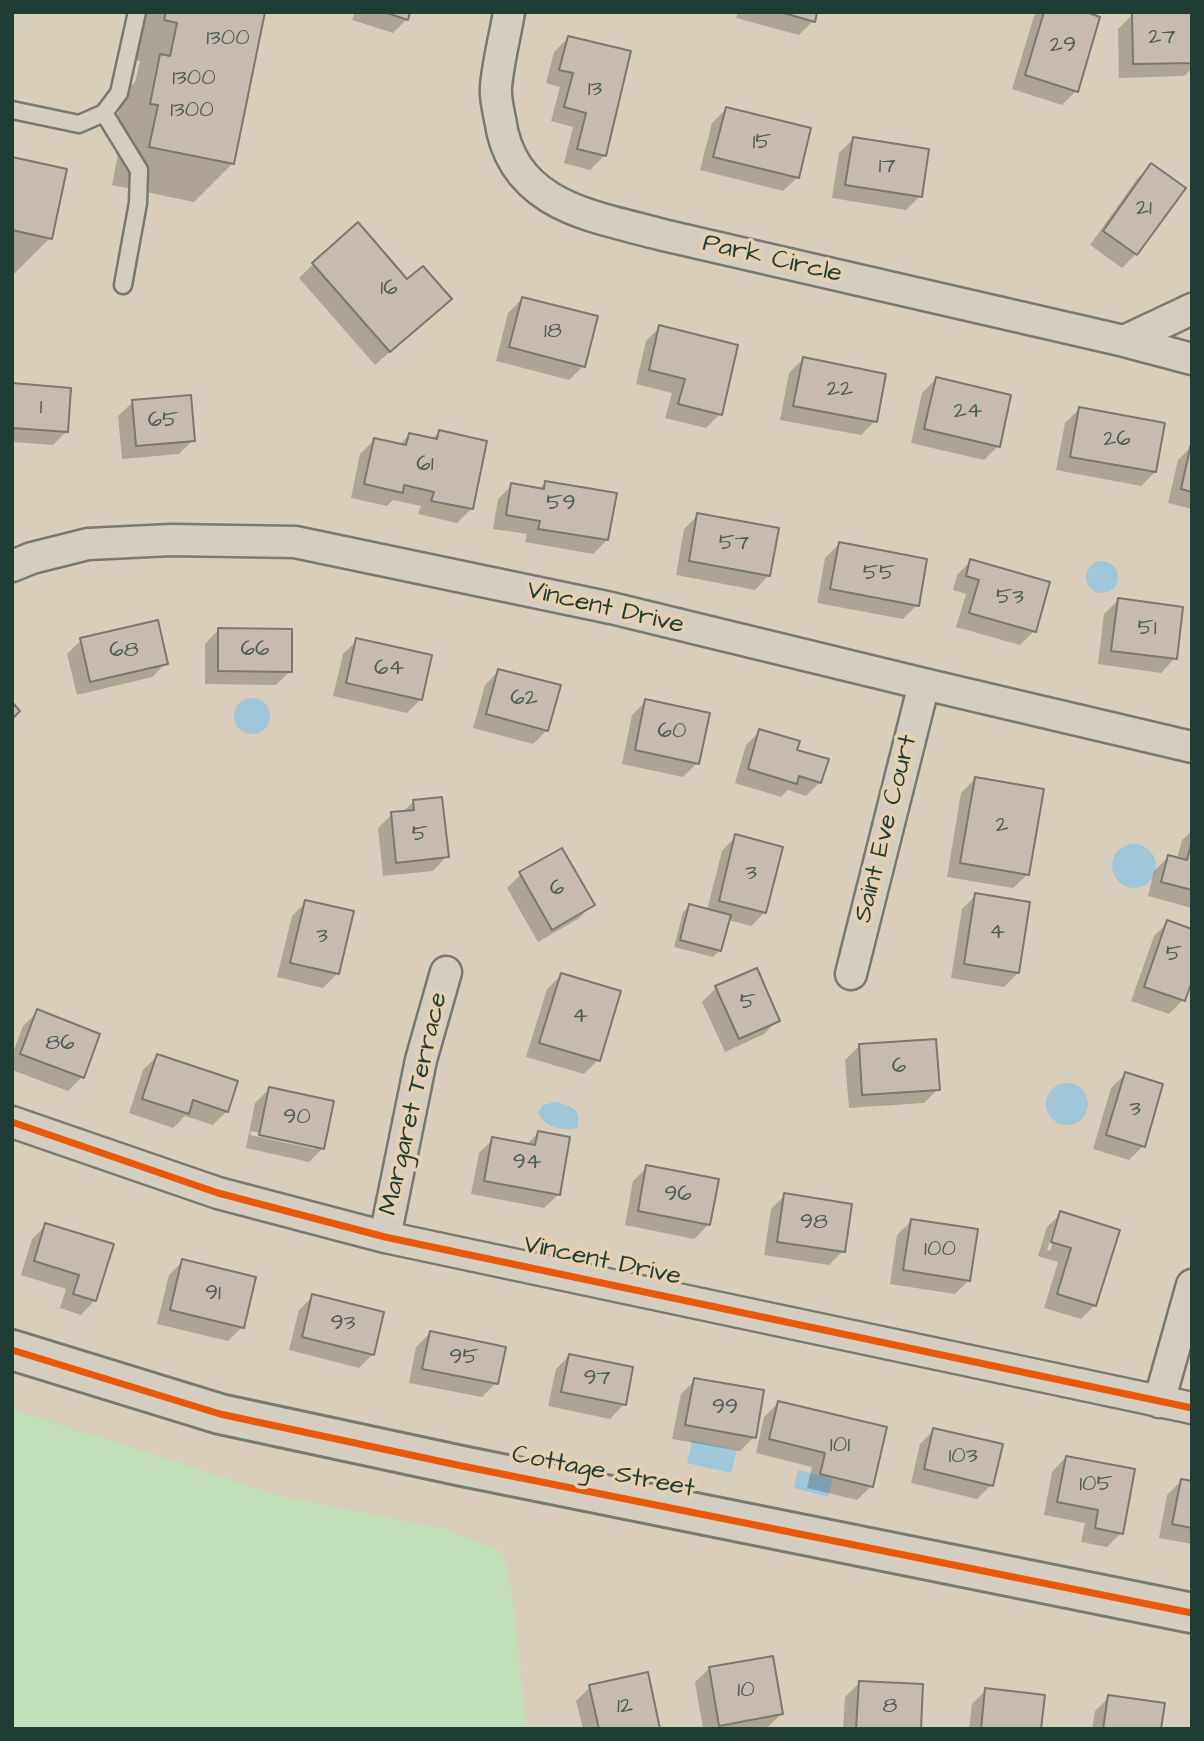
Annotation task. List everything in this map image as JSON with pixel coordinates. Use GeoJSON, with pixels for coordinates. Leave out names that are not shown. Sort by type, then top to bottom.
{"type":"FeatureCollection","features":[{"type":"Feature","properties":{"kind":"street","name":"Park Circle"},"geometry":{"type":"LineString","coordinates":[[509,12],[495,90],[502,137],[516,167],[541,192],[561,204],[663,235],[1192,359]]}},
{"type":"Feature","properties":{"kind":"street"},"geometry":{"type":"LineString","coordinates":[[1124,341],[1192,309]]}},
{"type":"Feature","properties":{"kind":"street","name":"Vincent Drive"},"geometry":{"type":"LineString","coordinates":[[12,566],[32,558],[89,544],[171,540],[295,542],[611,608],[1192,747]]}},
{"type":"Feature","properties":{"kind":"street","name":"Saint Eve Court"},"geometry":{"type":"LineString","coordinates":[[851,974],[924,684]]}},
{"type":"Feature","properties":{"kind":"street","name":"Margaret Terrace"},"geometry":{"type":"LineString","coordinates":[[385,1237],[421,1060],[446,972]]}},
{"type":"Feature","properties":{"kind":"street","name":"Vincent Drive"},"geometry":{"type":"LineString","coordinates":[[12,1122],[218,1193],[385,1237],[1192,1408]]}},
{"type":"Feature","properties":{"kind":"street"},"geometry":{"type":"LineString","coordinates":[[1159,1402],[1192,1285]]}},
{"type":"Feature","properties":{"kind":"street","name":"Cottage Street"},"geometry":{"type":"LineString","coordinates":[[12,1350],[220,1413],[475,1469],[1192,1613]]}},
{"type":"Feature","properties":{"kind":"lane"},"geometry":{"type":"LineString","coordinates":[[12,110],[79,124],[104,113],[119,93],[136,12]]}},
{"type":"Feature","properties":{"kind":"lane"},"geometry":{"type":"LineString","coordinates":[[104,113],[139,170],[138,203],[123,285]]}},
{"type":"Feature","properties":{"kind":"green space"},"geometry":{"type":"Polygon","coordinates":[[[12,1409],[279,1496],[445,1529],[503,1553],[512,1590],[527,1729],[12,1729],[12,1409]]]}},
{"type":"Feature","properties":{"kind":"water"},"geometry":{"type":"Polygon","coordinates":[[[1102,561],[1114,565],[1118,577],[1114,589],[1102,593],[1090,589],[1086,577],[1090,565],[1102,561]]]}},
{"type":"Feature","properties":{"kind":"water"},"geometry":{"type":"Polygon","coordinates":[[[252,698],[265,703],[270,716],[265,729],[252,734],[239,729],[234,716],[239,703],[252,698]]]}},
{"type":"Feature","properties":{"kind":"water"},"geometry":{"type":"Polygon","coordinates":[[[1134,844],[1150,850],[1156,866],[1150,882],[1134,888],[1118,882],[1112,866],[1118,850],[1134,844]]]}},
{"type":"Feature","properties":{"kind":"water"},"geometry":{"type":"Polygon","coordinates":[[[1067,1083],[1082,1089],[1088,1104],[1082,1119],[1067,1125],[1052,1119],[1046,1104],[1052,1089],[1067,1083]]]}},
{"type":"Feature","properties":{"kind":"water"},"geometry":{"type":"Polygon","coordinates":[[[556,1102],[577,1112],[577,1128],[554,1127],[541,1118],[538,1113],[543,1105],[556,1102]]]}},
{"type":"Feature","properties":{"kind":"water"},"geometry":{"type":"Polygon","coordinates":[[[692,1440],[737,1450],[731,1473],[687,1463],[692,1440]]]}},
{"type":"Feature","properties":{"kind":"water"},"geometry":{"type":"Polygon","coordinates":[[[798,1470],[833,1479],[828,1497],[794,1488],[798,1470]]]}},
{"type":"Feature","properties":{"kind":"building"},"geometry":{"type":"Polygon","coordinates":[[[166,12],[265,12],[234,164],[149,147],[158,105],[150,104],[160,54],[170,56],[177,23],[164,20],[166,12]]]}},
{"type":"Feature","properties":{"kind":"building"},"geometry":{"type":"Polygon","coordinates":[[[384,12],[410,12],[408,20],[384,12]]]}},
{"type":"Feature","properties":{"kind":"building"},"geometry":{"type":"Polygon","coordinates":[[[780,12],[817,12],[815,22],[780,12]]]}},
{"type":"Feature","properties":{"kind":"building"},"geometry":{"type":"Polygon","coordinates":[[[1044,12],[1086,12],[1100,17],[1078,92],[1025,75],[1044,12]]]}},
{"type":"Feature","properties":{"kind":"building"},"geometry":{"type":"Polygon","coordinates":[[[1192,12],[1192,63],[1133,64],[1132,13],[1192,12]]]}},
{"type":"Feature","properties":{"kind":"building"},"geometry":{"type":"Polygon","coordinates":[[[568,36],[631,51],[606,156],[577,149],[586,113],[564,107],[573,73],[559,70],[568,36]]]}},
{"type":"Feature","properties":{"kind":"building"},"geometry":{"type":"Polygon","coordinates":[[[726,107],[811,128],[799,178],[713,157],[726,107]]]}},
{"type":"Feature","properties":{"kind":"building"},"geometry":{"type":"Polygon","coordinates":[[[853,137],[929,149],[922,197],[845,185],[853,137]]]}},
{"type":"Feature","properties":{"kind":"building"},"geometry":{"type":"Polygon","coordinates":[[[12,157],[67,169],[52,239],[12,230],[12,157]]]}},
{"type":"Feature","properties":{"kind":"building"},"geometry":{"type":"Polygon","coordinates":[[[1151,163],[1186,188],[1137,255],[1103,231],[1151,163]]]}},
{"type":"Feature","properties":{"kind":"building"},"geometry":{"type":"Polygon","coordinates":[[[358,222],[407,279],[423,266],[452,299],[390,352],[312,263],[358,222]]]}},
{"type":"Feature","properties":{"kind":"building"},"geometry":{"type":"Polygon","coordinates":[[[522,297],[598,316],[585,367],[509,347],[522,297]]]}},
{"type":"Feature","properties":{"kind":"building"},"geometry":{"type":"Polygon","coordinates":[[[659,325],[738,345],[722,415],[678,404],[685,379],[649,370],[659,325]]]}},
{"type":"Feature","properties":{"kind":"building"},"geometry":{"type":"Polygon","coordinates":[[[803,357],[886,374],[877,422],[793,406],[803,357]]]}},
{"type":"Feature","properties":{"kind":"building"},"geometry":{"type":"Polygon","coordinates":[[[936,377],[1011,395],[1000,447],[924,429],[936,377]]]}},
{"type":"Feature","properties":{"kind":"building"},"geometry":{"type":"Polygon","coordinates":[[[12,383],[71,388],[68,432],[12,428],[12,383]]]}},
{"type":"Feature","properties":{"kind":"building"},"geometry":{"type":"Polygon","coordinates":[[[191,395],[195,441],[136,446],[132,400],[191,395]]]}},
{"type":"Feature","properties":{"kind":"building"},"geometry":{"type":"Polygon","coordinates":[[[1079,407],[1165,423],[1156,472],[1070,457],[1079,407]]]}},
{"type":"Feature","properties":{"kind":"building"},"geometry":{"type":"Polygon","coordinates":[[[439,430],[487,441],[473,509],[431,501],[434,492],[404,485],[403,493],[364,484],[374,438],[406,445],[409,433],[437,439],[439,430]]]}},
{"type":"Feature","properties":{"kind":"building"},"geometry":{"type":"Polygon","coordinates":[[[1192,444],[1192,492],[1181,489],[1192,444]]]}},
{"type":"Feature","properties":{"kind":"building"},"geometry":{"type":"Polygon","coordinates":[[[545,481],[617,493],[608,540],[538,529],[540,521],[506,515],[511,483],[544,489],[545,481]]]}},
{"type":"Feature","properties":{"kind":"building"},"geometry":{"type":"Polygon","coordinates":[[[697,513],[779,528],[770,576],[689,561],[697,513]]]}},
{"type":"Feature","properties":{"kind":"building"},"geometry":{"type":"Polygon","coordinates":[[[839,542],[927,559],[919,606],[830,589],[839,542]]]}},
{"type":"Feature","properties":{"kind":"building"},"geometry":{"type":"Polygon","coordinates":[[[970,559],[1050,582],[1036,632],[969,613],[979,580],[966,576],[970,559]]]}},
{"type":"Feature","properties":{"kind":"building"},"geometry":{"type":"Polygon","coordinates":[[[1118,598],[1183,607],[1177,659],[1111,651],[1118,598]]]}},
{"type":"Feature","properties":{"kind":"building"},"geometry":{"type":"Polygon","coordinates":[[[158,620],[168,664],[90,682],[80,638],[158,620]]]}},
{"type":"Feature","properties":{"kind":"building"},"geometry":{"type":"Polygon","coordinates":[[[218,628],[292,629],[292,672],[218,671],[218,628]]]}},
{"type":"Feature","properties":{"kind":"building"},"geometry":{"type":"Polygon","coordinates":[[[356,638],[432,655],[422,700],[346,683],[356,638]]]}},
{"type":"Feature","properties":{"kind":"building"},"geometry":{"type":"Polygon","coordinates":[[[498,669],[561,685],[548,731],[486,714],[498,669]]]}},
{"type":"Feature","properties":{"kind":"building"},"geometry":{"type":"Polygon","coordinates":[[[645,699],[710,713],[699,764],[635,750],[645,699]]]}},
{"type":"Feature","properties":{"kind":"building"},"geometry":{"type":"Polygon","coordinates":[[[12,702],[20,711],[12,719],[12,702]]]}},
{"type":"Feature","properties":{"kind":"building"},"geometry":{"type":"Polygon","coordinates":[[[759,729],[800,741],[797,750],[829,759],[821,783],[799,776],[797,784],[748,769],[759,729]]]}},
{"type":"Feature","properties":{"kind":"building"},"geometry":{"type":"Polygon","coordinates":[[[975,777],[1044,789],[1029,875],[960,863],[975,777]]]}},
{"type":"Feature","properties":{"kind":"building"},"geometry":{"type":"Polygon","coordinates":[[[442,797],[449,857],[396,863],[391,812],[414,810],[413,800],[442,797]]]}},
{"type":"Feature","properties":{"kind":"building"},"geometry":{"type":"Polygon","coordinates":[[[735,834],[783,847],[766,913],[719,901],[735,834]]]}},
{"type":"Feature","properties":{"kind":"building"},"geometry":{"type":"Polygon","coordinates":[[[1192,840],[1192,890],[1161,882],[1168,855],[1187,860],[1192,840]]]}},
{"type":"Feature","properties":{"kind":"building"},"geometry":{"type":"Polygon","coordinates":[[[562,848],[595,905],[552,930],[519,872],[562,848]]]}},
{"type":"Feature","properties":{"kind":"building"},"geometry":{"type":"Polygon","coordinates":[[[975,893],[1030,902],[1019,973],[964,964],[975,893]]]}},
{"type":"Feature","properties":{"kind":"building"},"geometry":{"type":"Polygon","coordinates":[[[305,900],[354,911],[339,974],[290,963],[305,900]]]}},
{"type":"Feature","properties":{"kind":"building"},"geometry":{"type":"Polygon","coordinates":[[[689,904],[731,915],[721,951],[680,940],[689,904]]]}},
{"type":"Feature","properties":{"kind":"building"},"geometry":{"type":"Polygon","coordinates":[[[1167,920],[1192,929],[1192,981],[1185,1001],[1144,987],[1167,920]]]}},
{"type":"Feature","properties":{"kind":"building"},"geometry":{"type":"Polygon","coordinates":[[[757,968],[780,1021],[739,1039],[715,986],[757,968]]]}},
{"type":"Feature","properties":{"kind":"building"},"geometry":{"type":"Polygon","coordinates":[[[561,973],[621,991],[600,1061],[539,1043],[561,973]]]}},
{"type":"Feature","properties":{"kind":"building"},"geometry":{"type":"Polygon","coordinates":[[[37,1009],[100,1034],[84,1078],[20,1054],[37,1009]]]}},
{"type":"Feature","properties":{"kind":"building"},"geometry":{"type":"Polygon","coordinates":[[[936,1039],[940,1090],[862,1095],[859,1044],[936,1039]]]}},
{"type":"Feature","properties":{"kind":"building"},"geometry":{"type":"Polygon","coordinates":[[[157,1054],[238,1081],[228,1112],[193,1100],[189,1114],[142,1099],[157,1054]]]}},
{"type":"Feature","properties":{"kind":"building"},"geometry":{"type":"Polygon","coordinates":[[[1125,1072],[1163,1084],[1145,1147],[1106,1135],[1125,1072]]]}},
{"type":"Feature","properties":{"kind":"building"},"geometry":{"type":"Polygon","coordinates":[[[269,1087],[334,1101],[324,1149],[259,1135],[269,1087]]]}},
{"type":"Feature","properties":{"kind":"building"},"geometry":{"type":"Polygon","coordinates":[[[538,1131],[570,1137],[560,1195],[484,1181],[492,1137],[535,1145],[538,1131]]]}},
{"type":"Feature","properties":{"kind":"building"},"geometry":{"type":"Polygon","coordinates":[[[646,1165],[719,1179],[710,1225],[638,1211],[646,1165]]]}},
{"type":"Feature","properties":{"kind":"building"},"geometry":{"type":"Polygon","coordinates":[[[784,1193],[852,1204],[845,1252],[777,1242],[784,1193]]]}},
{"type":"Feature","properties":{"kind":"building"},"geometry":{"type":"Polygon","coordinates":[[[1060,1211],[1120,1230],[1096,1306],[1057,1294],[1071,1248],[1051,1242],[1060,1211]]]}},
{"type":"Feature","properties":{"kind":"building"},"geometry":{"type":"Polygon","coordinates":[[[911,1219],[978,1229],[970,1281],[903,1270],[911,1219]]]}},
{"type":"Feature","properties":{"kind":"building"},"geometry":{"type":"Polygon","coordinates":[[[45,1223],[114,1244],[96,1301],[73,1294],[79,1275],[34,1261],[45,1223]]]}},
{"type":"Feature","properties":{"kind":"building"},"geometry":{"type":"Polygon","coordinates":[[[182,1259],[256,1277],[244,1328],[170,1310],[182,1259]]]}},
{"type":"Feature","properties":{"kind":"building"},"geometry":{"type":"Polygon","coordinates":[[[312,1294],[384,1312],[374,1355],[302,1337],[312,1294]]]}},
{"type":"Feature","properties":{"kind":"building"},"geometry":{"type":"Polygon","coordinates":[[[430,1331],[506,1347],[498,1384],[422,1369],[430,1331]]]}},
{"type":"Feature","properties":{"kind":"building"},"geometry":{"type":"Polygon","coordinates":[[[569,1354],[633,1367],[626,1405],[561,1392],[569,1354]]]}},
{"type":"Feature","properties":{"kind":"building"},"geometry":{"type":"Polygon","coordinates":[[[694,1378],[764,1390],[756,1438],[685,1425],[694,1378]]]}},
{"type":"Feature","properties":{"kind":"building"},"geometry":{"type":"Polygon","coordinates":[[[778,1401],[887,1427],[873,1487],[820,1474],[825,1453],[769,1439],[778,1401]]]}},
{"type":"Feature","properties":{"kind":"building"},"geometry":{"type":"Polygon","coordinates":[[[933,1428],[1003,1444],[993,1486],[924,1469],[933,1428]]]}},
{"type":"Feature","properties":{"kind":"building"},"geometry":{"type":"Polygon","coordinates":[[[1066,1456],[1135,1469],[1123,1534],[1095,1528],[1098,1510],[1057,1502],[1066,1456]]]}},
{"type":"Feature","properties":{"kind":"building"},"geometry":{"type":"Polygon","coordinates":[[[1181,1479],[1192,1481],[1192,1528],[1172,1524],[1181,1479]]]}},
{"type":"Feature","properties":{"kind":"building"},"geometry":{"type":"Polygon","coordinates":[[[773,1656],[783,1714],[719,1726],[709,1667],[773,1656]]]}},
{"type":"Feature","properties":{"kind":"building"},"geometry":{"type":"Polygon","coordinates":[[[648,1672],[660,1729],[599,1729],[589,1685],[648,1672]]]}},
{"type":"Feature","properties":{"kind":"building"},"geometry":{"type":"Polygon","coordinates":[[[859,1681],[923,1684],[921,1729],[856,1729],[859,1681]]]}},
{"type":"Feature","properties":{"kind":"building"},"geometry":{"type":"Polygon","coordinates":[[[985,1688],[1045,1695],[1041,1729],[981,1729],[985,1688]]]}},
{"type":"Feature","properties":{"kind":"building"},"geometry":{"type":"Polygon","coordinates":[[[1108,1695],[1165,1703],[1161,1729],[1103,1729],[1108,1695]]]}},
{"type":"Feature","properties":{"kind":"cycle path"},"geometry":{"type":"LineString","coordinates":[[12,1122],[218,1193],[385,1237],[1192,1408]]}},
{"type":"Feature","properties":{"kind":"cycle path"},"geometry":{"type":"LineString","coordinates":[[12,1350],[220,1414],[462,1466],[1192,1613]]}}]}
